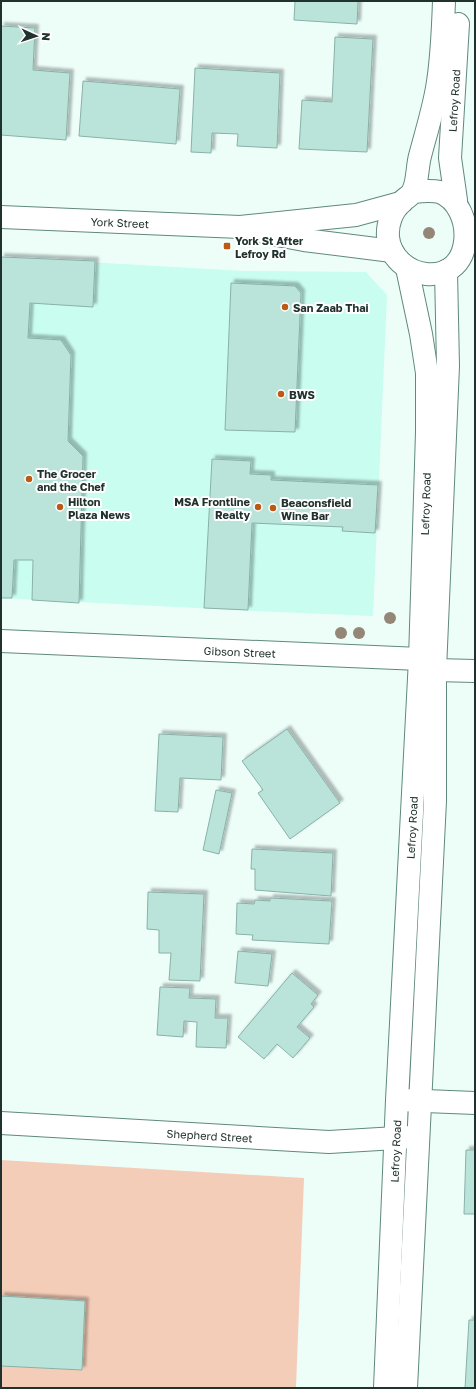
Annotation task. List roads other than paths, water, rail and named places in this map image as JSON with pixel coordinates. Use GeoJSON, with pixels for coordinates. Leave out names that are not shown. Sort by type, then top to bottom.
{"type":"FeatureCollection","features":[{"type":"Feature","properties":{"kind":"street","name":"Lefroy Road"},"geometry":{"type":"LineString","coordinates":[[444,1],[437,87],[406,197],[393,213],[388,225],[388,238],[392,251],[398,260],[407,268],[426,274],[446,271],[458,264],[470,253],[472,223],[456,200],[450,158],[459,1]]}},
{"type":"Feature","properties":{"kind":"street"},"geometry":{"type":"LineString","coordinates":[[406,197],[438,192],[456,200]]}},
{"type":"Feature","properties":{"kind":"street","name":"York Street"},"geometry":{"type":"LineString","coordinates":[[240,228],[356,215],[406,197]]}},
{"type":"Feature","properties":{"kind":"street","name":"York Street"},"geometry":{"type":"LineString","coordinates":[[1,217],[240,228],[304,240],[392,251]]}},
{"type":"Feature","properties":{"kind":"street","name":"Lefroy Road"},"geometry":{"type":"LineString","coordinates":[[406,1388],[419,1100],[435,802],[427,664],[427,373],[421,334],[407,268]]}},
{"type":"Feature","properties":{"kind":"street","name":"Lefroy Road"},"geometry":{"type":"LineString","coordinates":[[385,1388],[397,1100],[448,366],[446,271]]}},
{"type":"Feature","properties":{"kind":"street","name":"Gibson Street"},"geometry":{"type":"LineString","coordinates":[[1,641],[427,664],[475,671]]}},
{"type":"Feature","properties":{"kind":"street"},"geometry":{"type":"LineString","coordinates":[[397,1100],[475,1103]]}},
{"type":"Feature","properties":{"kind":"street","name":"Shepherd Street"},"geometry":{"type":"LineString","coordinates":[[1,1123],[329,1142],[418,1137]]}},
{"type":"Feature","properties":{"kind":"place","name":"York St After Lefroy Rd"},"geometry":{"type":"Point","coordinates":[227,246]}},
{"type":"Feature","properties":{"kind":"place","name":"San Zaab Thai"},"geometry":{"type":"Point","coordinates":[285,307]}},
{"type":"Feature","properties":{"kind":"place","name":"BWS"},"geometry":{"type":"Point","coordinates":[281,394]}},
{"type":"Feature","properties":{"kind":"place","name":"The Grocer and the Chef"},"geometry":{"type":"Point","coordinates":[29,479]}},
{"type":"Feature","properties":{"kind":"place","name":"Hilton Plaza News"},"geometry":{"type":"Point","coordinates":[60,507]}},
{"type":"Feature","properties":{"kind":"place","name":"MSA Frontline Realty"},"geometry":{"type":"Point","coordinates":[258,507]}},
{"type":"Feature","properties":{"kind":"place","name":"Beaconsfield Wine Bar"},"geometry":{"type":"Point","coordinates":[273,508]}}]}
